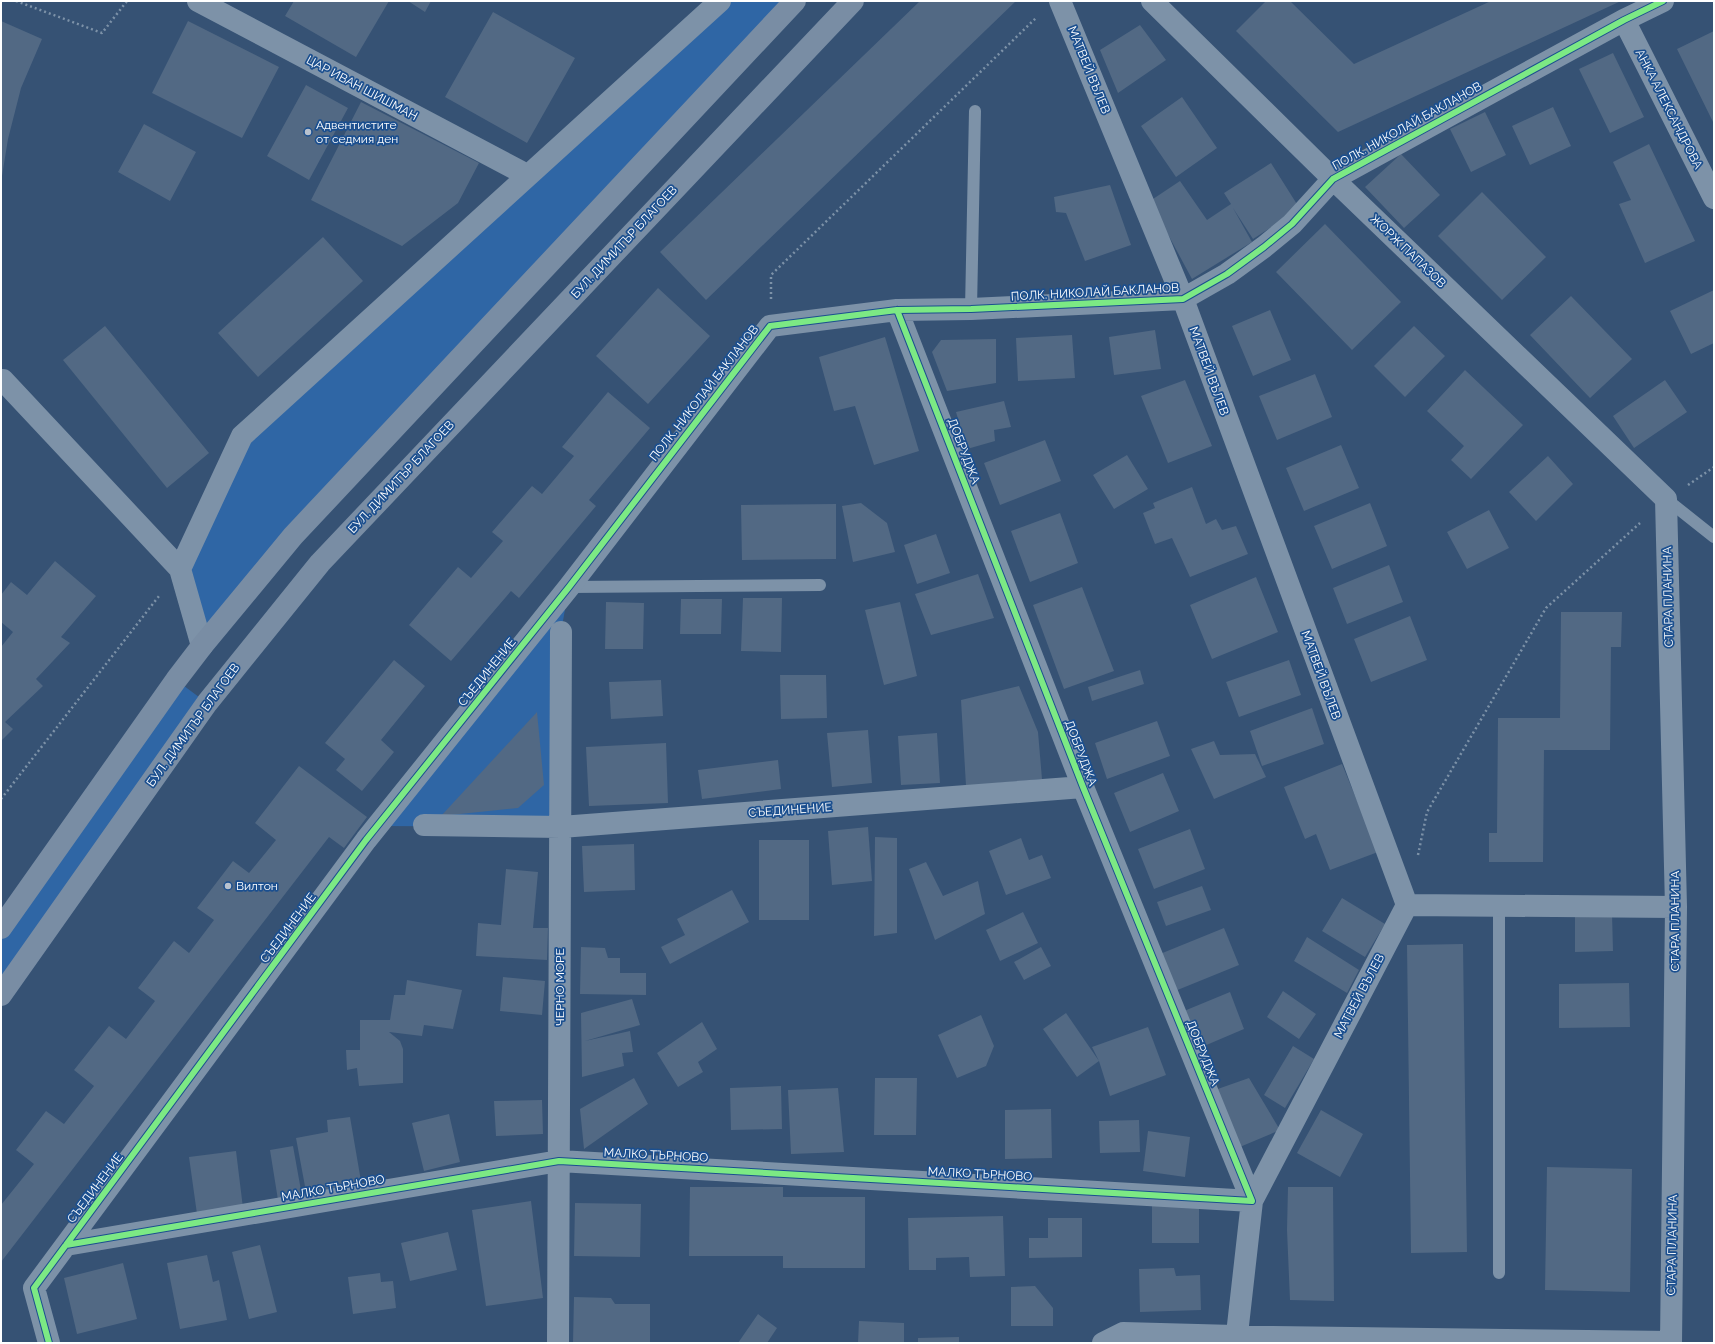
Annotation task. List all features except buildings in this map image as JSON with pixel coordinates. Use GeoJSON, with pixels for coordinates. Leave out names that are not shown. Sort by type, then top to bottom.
{"type":"FeatureCollection","features":[{"type":"Feature","properties":{"kind":"main road"},"geometry":{"type":"LineString","coordinates":[[1,928],[202,646],[294,536],[795,1]]}},
{"type":"Feature","properties":{"kind":"main road","name":"БУЛ. ДИМИТЪР БЛАГОЕВ"},"geometry":{"type":"LineString","coordinates":[[1,995],[207,703],[320,563],[853,1]]}},
{"type":"Feature","properties":{"kind":"street","name":"ЦАР ИВАН ШИШМАН"},"geometry":{"type":"LineString","coordinates":[[198,1],[527,175]]}},
{"type":"Feature","properties":{"kind":"street"},"geometry":{"type":"LineString","coordinates":[[180,569],[242,436],[527,175],[720,1]]}},
{"type":"Feature","properties":{"kind":"street","name":"МАТВЕЙ ВЪЛЕВ"},"geometry":{"type":"LineString","coordinates":[[1060,1],[1183,299],[1406,905],[1252,1201],[1236,1339]]}},
{"type":"Feature","properties":{"kind":"street","name":"ЖОРЖ ПАПАЗОВ"},"geometry":{"type":"LineString","coordinates":[[1152,1],[1333,179],[1666,499]]}},
{"type":"Feature","properties":{"kind":"street","name":"ПОЛК. НИКОЛАЙ БАКЛАНОВ"},"geometry":{"type":"LineString","coordinates":[[569,587],[770,326],[897,310],[971,309],[1183,299],[1228,274],[1264,247],[1292,224],[1333,179],[1624,20],[1663,1]]}},
{"type":"Feature","properties":{"kind":"street","name":"АНКА АЛЕКСАНДРОВА"},"geometry":{"type":"LineString","coordinates":[[1624,20],[1714,198]]}},
{"type":"Feature","properties":{"kind":"street","name":"ДОБРУДЖА"},"geometry":{"type":"LineString","coordinates":[[897,310],[1083,787],[1252,1201]]}},
{"type":"Feature","properties":{"kind":"street"},"geometry":{"type":"LineString","coordinates":[[1,380],[180,569],[202,646]]}},
{"type":"Feature","properties":{"kind":"street","name":"СТАРА ПЛАНИНА"},"geometry":{"type":"LineString","coordinates":[[1666,499],[1676,907],[1671,1342]]}},
{"type":"Feature","properties":{"kind":"street","name":"СЪЕДИНЕНИЕ"},"geometry":{"type":"LineString","coordinates":[[49,1343],[34,1288],[366,840],[569,587]]}},
{"type":"Feature","properties":{"kind":"street","name":"ЧЕРНО МОРЕ"},"geometry":{"type":"LineString","coordinates":[[558,1343],[561,632]]}},
{"type":"Feature","properties":{"kind":"street","name":"СЪЕДИНЕНИЕ"},"geometry":{"type":"LineString","coordinates":[[424,825],[561,828],[1083,787]]}},
{"type":"Feature","properties":{"kind":"street"},"geometry":{"type":"LineString","coordinates":[[1406,905],[1676,907]]}},
{"type":"Feature","properties":{"kind":"street","name":"МАЛКО ТЪРНОВО"},"geometry":{"type":"LineString","coordinates":[[66,1245],[559,1161],[1252,1201]]}},
{"type":"Feature","properties":{"kind":"street"},"geometry":{"type":"LineString","coordinates":[[1103,1343],[1123,1333],[1236,1339],[1671,1342]]}},
{"type":"Feature","properties":{"kind":"lane"},"geometry":{"type":"LineString","coordinates":[[971,309],[975,110]]}},
{"type":"Feature","properties":{"kind":"lane"},"geometry":{"type":"LineString","coordinates":[[1666,499],[1714,537]]}},
{"type":"Feature","properties":{"kind":"lane"},"geometry":{"type":"LineString","coordinates":[[569,587],[820,585]]}},
{"type":"Feature","properties":{"kind":"lane"},"geometry":{"type":"LineString","coordinates":[[1499,906],[1499,1273]]}},
{"type":"Feature","properties":{"kind":"path"},"geometry":{"type":"LineString","coordinates":[[16,1],[102,33],[127,1]]}},
{"type":"Feature","properties":{"kind":"path"},"geometry":{"type":"LineString","coordinates":[[770,326],[771,274],[1042,12]]}},
{"type":"Feature","properties":{"kind":"path"},"geometry":{"type":"LineString","coordinates":[[1417,859],[1427,812],[1546,608],[1666,499],[1714,467]]}},
{"type":"Feature","properties":{"kind":"path"},"geometry":{"type":"LineString","coordinates":[[1,799],[180,569]]}},
{"type":"Feature","properties":{"kind":"shaded area"},"geometry":{"type":"Polygon","coordinates":[[[720,1],[795,1],[202,646],[180,569],[242,436],[720,1]]]}},
{"type":"Feature","properties":{"kind":"shaded area"},"geometry":{"type":"Polygon","coordinates":[[[569,587],[561,632],[561,827],[378,826],[569,587]]]}},
{"type":"Feature","properties":{"kind":"shaded area"},"geometry":{"type":"Polygon","coordinates":[[[176,680],[207,703],[1,995],[1,928],[176,680]]]}},
{"type":"Feature","properties":{"kind":"cycle path"},"geometry":{"type":"LineString","coordinates":[[49,1343],[34,1288],[366,840],[569,587],[770,326],[897,310],[971,309],[1183,299],[1227,274],[1264,247],[1292,224],[1333,179],[1624,20],[1663,1]]}},
{"type":"Feature","properties":{"kind":"cycle path"},"geometry":{"type":"LineString","coordinates":[[66,1245],[559,1161],[1252,1201],[1083,787],[897,310]]}},
{"type":"Feature","properties":{"kind":"place","name":"Адвентистите от седмия ден"},"geometry":{"type":"Point","coordinates":[308,132]}},
{"type":"Feature","properties":{"kind":"place","name":"Вилтон"},"geometry":{"type":"Point","coordinates":[228,886]}}]}
